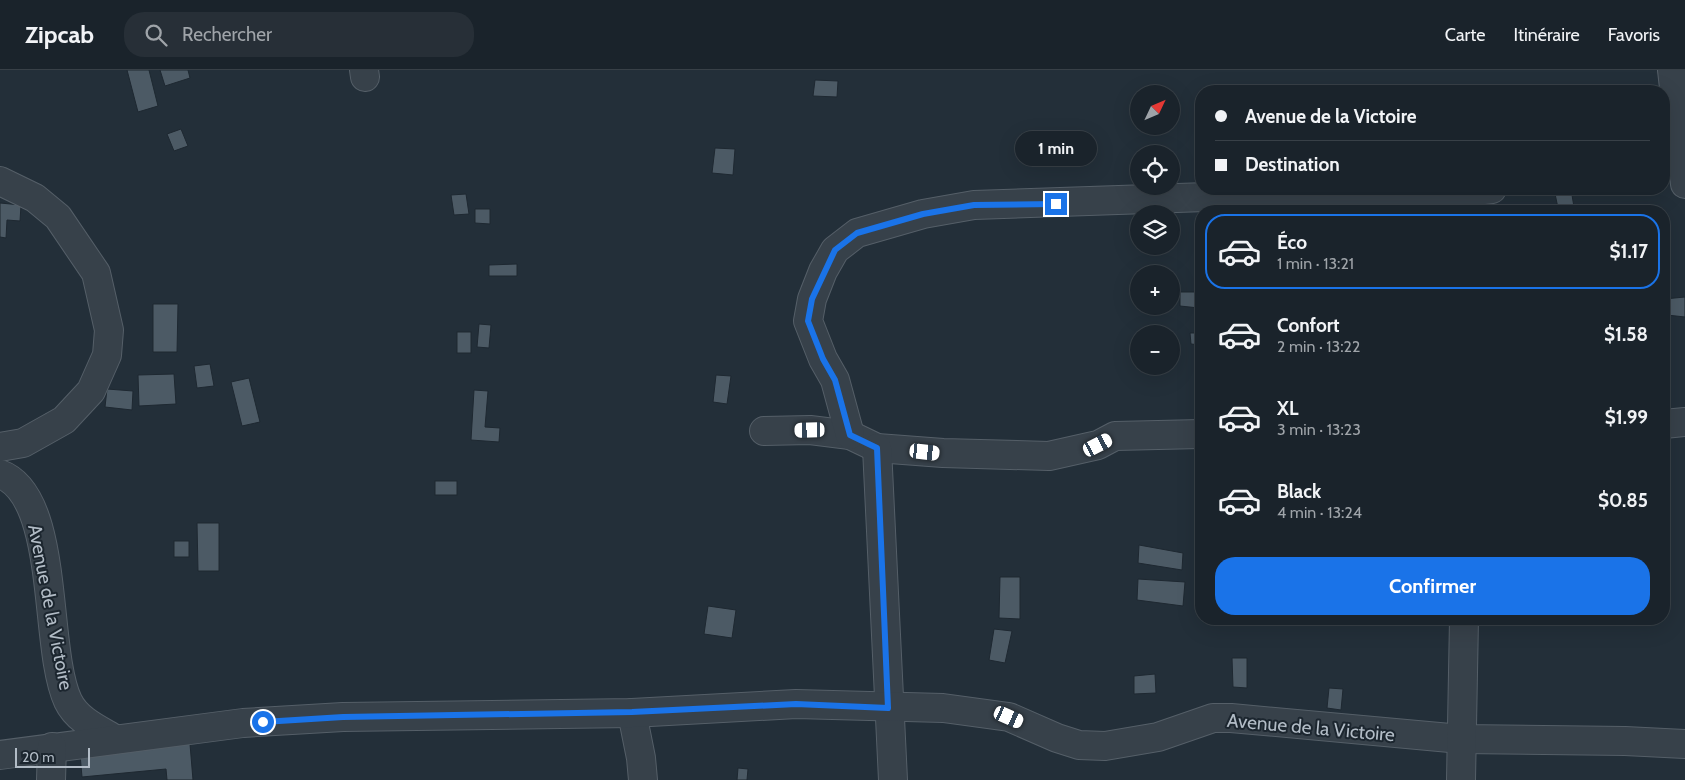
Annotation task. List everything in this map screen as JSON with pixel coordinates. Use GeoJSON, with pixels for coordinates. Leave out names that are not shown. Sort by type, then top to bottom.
{"type":"FeatureCollection","features":[{"type":"Feature","properties":{"kind":"street"},"geometry":{"type":"LineString","coordinates":[[1672,70],[1677,173]]}},
{"type":"Feature","properties":{"kind":"street"},"geometry":{"type":"LineString","coordinates":[[0,181],[35,198],[58,217],[96,273],[108,330],[107,355],[90,391],[64,420],[23,443],[0,447]]}},
{"type":"Feature","properties":{"kind":"street"},"geometry":{"type":"LineString","coordinates":[[850,435],[835,380],[823,359],[808,321],[812,299],[827,264],[835,250],[857,233],[923,214],[974,205],[1266,195]]}},
{"type":"Feature","properties":{"kind":"street"},"geometry":{"type":"LineString","coordinates":[[1670,423],[1685,422]]}},
{"type":"Feature","properties":{"kind":"street"},"geometry":{"type":"LineString","coordinates":[[764,431],[810,430],[850,435],[877,448],[943,454],[1049,456],[1098,445],[1115,436],[1195,434]]}},
{"type":"Feature","properties":{"kind":"street"},"geometry":{"type":"LineString","coordinates":[[877,448],[888,708],[893,780]]}},
{"type":"Feature","properties":{"kind":"street","name":"Avenue de la Victoire"},"geometry":{"type":"LineString","coordinates":[[0,474],[12,478],[21,488],[39,530],[46,562],[59,666],[68,701],[80,718],[115,738],[244,723],[333,718],[632,712],[796,704],[943,708],[1009,717],[1072,743],[1105,746],[1158,737],[1213,718],[1461,739],[1625,741],[1685,744]]}},
{"type":"Feature","properties":{"kind":"street"},"geometry":{"type":"LineString","coordinates":[[1461,780],[1464,625]]}},
{"type":"Feature","properties":{"kind":"street"},"geometry":{"type":"LineString","coordinates":[[632,712],[641,758],[642,780]]}},
{"type":"Feature","properties":{"kind":"street"},"geometry":{"type":"LineString","coordinates":[[0,755],[115,738]]}},
{"type":"Feature","properties":{"kind":"street"},"geometry":{"type":"LineString","coordinates":[[51,780],[52,748]]}},
{"type":"Feature","properties":{"kind":"building"},"geometry":{"type":"Polygon","coordinates":[[[127,70],[149,70],[158,106],[138,112],[127,70]]]}},
{"type":"Feature","properties":{"kind":"building"},"geometry":{"type":"Polygon","coordinates":[[[160,70],[188,70],[190,78],[165,86],[160,70]]]}},
{"type":"Feature","properties":{"kind":"building"},"geometry":{"type":"Polygon","coordinates":[[[815,80],[838,81],[837,97],[813,96],[815,80]]]}},
{"type":"Feature","properties":{"kind":"building"},"geometry":{"type":"Polygon","coordinates":[[[181,129],[188,146],[174,151],[167,134],[181,129]]]}},
{"type":"Feature","properties":{"kind":"building"},"geometry":{"type":"Polygon","coordinates":[[[715,148],[735,149],[733,175],[712,173],[715,148]]]}},
{"type":"Feature","properties":{"kind":"building"},"geometry":{"type":"Polygon","coordinates":[[[466,194],[469,214],[454,215],[451,195],[466,194]]]}},
{"type":"Feature","properties":{"kind":"building"},"geometry":{"type":"Polygon","coordinates":[[[1555,195],[1572,195],[1574,205],[1557,205],[1555,195]]]}},
{"type":"Feature","properties":{"kind":"building"},"geometry":{"type":"Polygon","coordinates":[[[0,203],[21,205],[20,221],[7,220],[6,238],[0,237],[0,203]]]}},
{"type":"Feature","properties":{"kind":"building"},"geometry":{"type":"Polygon","coordinates":[[[475,209],[490,209],[490,224],[475,223],[475,209]]]}},
{"type":"Feature","properties":{"kind":"building"},"geometry":{"type":"Polygon","coordinates":[[[517,264],[517,276],[489,276],[489,265],[517,264]]]}},
{"type":"Feature","properties":{"kind":"building"},"geometry":{"type":"Polygon","coordinates":[[[1180,292],[1195,292],[1195,308],[1180,306],[1180,292]]]}},
{"type":"Feature","properties":{"kind":"building"},"geometry":{"type":"Polygon","coordinates":[[[1685,297],[1685,317],[1670,315],[1670,298],[1685,297]]]}},
{"type":"Feature","properties":{"kind":"building"},"geometry":{"type":"Polygon","coordinates":[[[153,304],[178,304],[177,352],[153,352],[153,304]]]}},
{"type":"Feature","properties":{"kind":"building"},"geometry":{"type":"Polygon","coordinates":[[[479,324],[491,325],[489,348],[477,347],[479,324]]]}},
{"type":"Feature","properties":{"kind":"building"},"geometry":{"type":"Polygon","coordinates":[[[457,332],[471,332],[471,353],[457,353],[457,332]]]}},
{"type":"Feature","properties":{"kind":"building"},"geometry":{"type":"Polygon","coordinates":[[[1190,333],[1195,333],[1195,344],[1191,344],[1190,333]]]}},
{"type":"Feature","properties":{"kind":"building"},"geometry":{"type":"Polygon","coordinates":[[[210,364],[214,386],[197,388],[194,366],[210,364]]]}},
{"type":"Feature","properties":{"kind":"building"},"geometry":{"type":"Polygon","coordinates":[[[174,374],[176,404],[139,406],[138,375],[174,374]]]}},
{"type":"Feature","properties":{"kind":"building"},"geometry":{"type":"Polygon","coordinates":[[[716,375],[731,376],[727,404],[713,402],[716,375]]]}},
{"type":"Feature","properties":{"kind":"building"},"geometry":{"type":"Polygon","coordinates":[[[249,378],[260,422],[242,426],[231,382],[249,378]]]}},
{"type":"Feature","properties":{"kind":"building"},"geometry":{"type":"Polygon","coordinates":[[[107,389],[133,391],[132,410],[105,407],[107,389]]]}},
{"type":"Feature","properties":{"kind":"building"},"geometry":{"type":"Polygon","coordinates":[[[474,390],[488,391],[485,427],[500,428],[499,442],[471,440],[474,390]]]}},
{"type":"Feature","properties":{"kind":"building"},"geometry":{"type":"Polygon","coordinates":[[[435,481],[457,481],[457,495],[435,495],[435,481]]]}},
{"type":"Feature","properties":{"kind":"building"},"geometry":{"type":"Polygon","coordinates":[[[197,523],[219,523],[219,571],[198,571],[197,523]]]}},
{"type":"Feature","properties":{"kind":"building"},"geometry":{"type":"Polygon","coordinates":[[[174,541],[189,541],[189,557],[174,557],[174,541]]]}},
{"type":"Feature","properties":{"kind":"building"},"geometry":{"type":"Polygon","coordinates":[[[1139,545],[1183,553],[1182,570],[1138,563],[1139,545]]]}},
{"type":"Feature","properties":{"kind":"building"},"geometry":{"type":"Polygon","coordinates":[[[1000,577],[1020,577],[1020,619],[999,618],[1000,577]]]}},
{"type":"Feature","properties":{"kind":"building"},"geometry":{"type":"Polygon","coordinates":[[[1138,579],[1185,582],[1183,606],[1137,600],[1138,579]]]}},
{"type":"Feature","properties":{"kind":"building"},"geometry":{"type":"Polygon","coordinates":[[[708,606],[736,610],[732,638],[704,634],[708,606]]]}},
{"type":"Feature","properties":{"kind":"building"},"geometry":{"type":"Polygon","coordinates":[[[994,629],[1012,631],[1005,663],[989,660],[994,629]]]}},
{"type":"Feature","properties":{"kind":"building"},"geometry":{"type":"Polygon","coordinates":[[[1232,658],[1247,658],[1247,688],[1233,687],[1232,658]]]}},
{"type":"Feature","properties":{"kind":"building"},"geometry":{"type":"Polygon","coordinates":[[[1155,674],[1156,693],[1134,694],[1134,676],[1155,674]]]}},
{"type":"Feature","properties":{"kind":"building"},"geometry":{"type":"Polygon","coordinates":[[[1329,688],[1343,689],[1341,710],[1327,708],[1329,688]]]}},
{"type":"Feature","properties":{"kind":"building"},"geometry":{"type":"Polygon","coordinates":[[[190,744],[193,780],[167,780],[166,769],[82,777],[80,754],[190,744]]]}},
{"type":"Feature","properties":{"kind":"building"},"geometry":{"type":"Polygon","coordinates":[[[738,768],[748,769],[747,780],[737,780],[738,768]]]}},
{"type":"Feature","properties":{"kind":"route"},"geometry":{"type":"LineString","coordinates":[[263,722],[343,717],[632,712],[796,704],[888,708],[877,448],[850,435],[835,380],[823,359],[808,321],[812,299],[823,271],[835,250],[857,233],[923,214],[974,205],[1056,204]]}}]}
